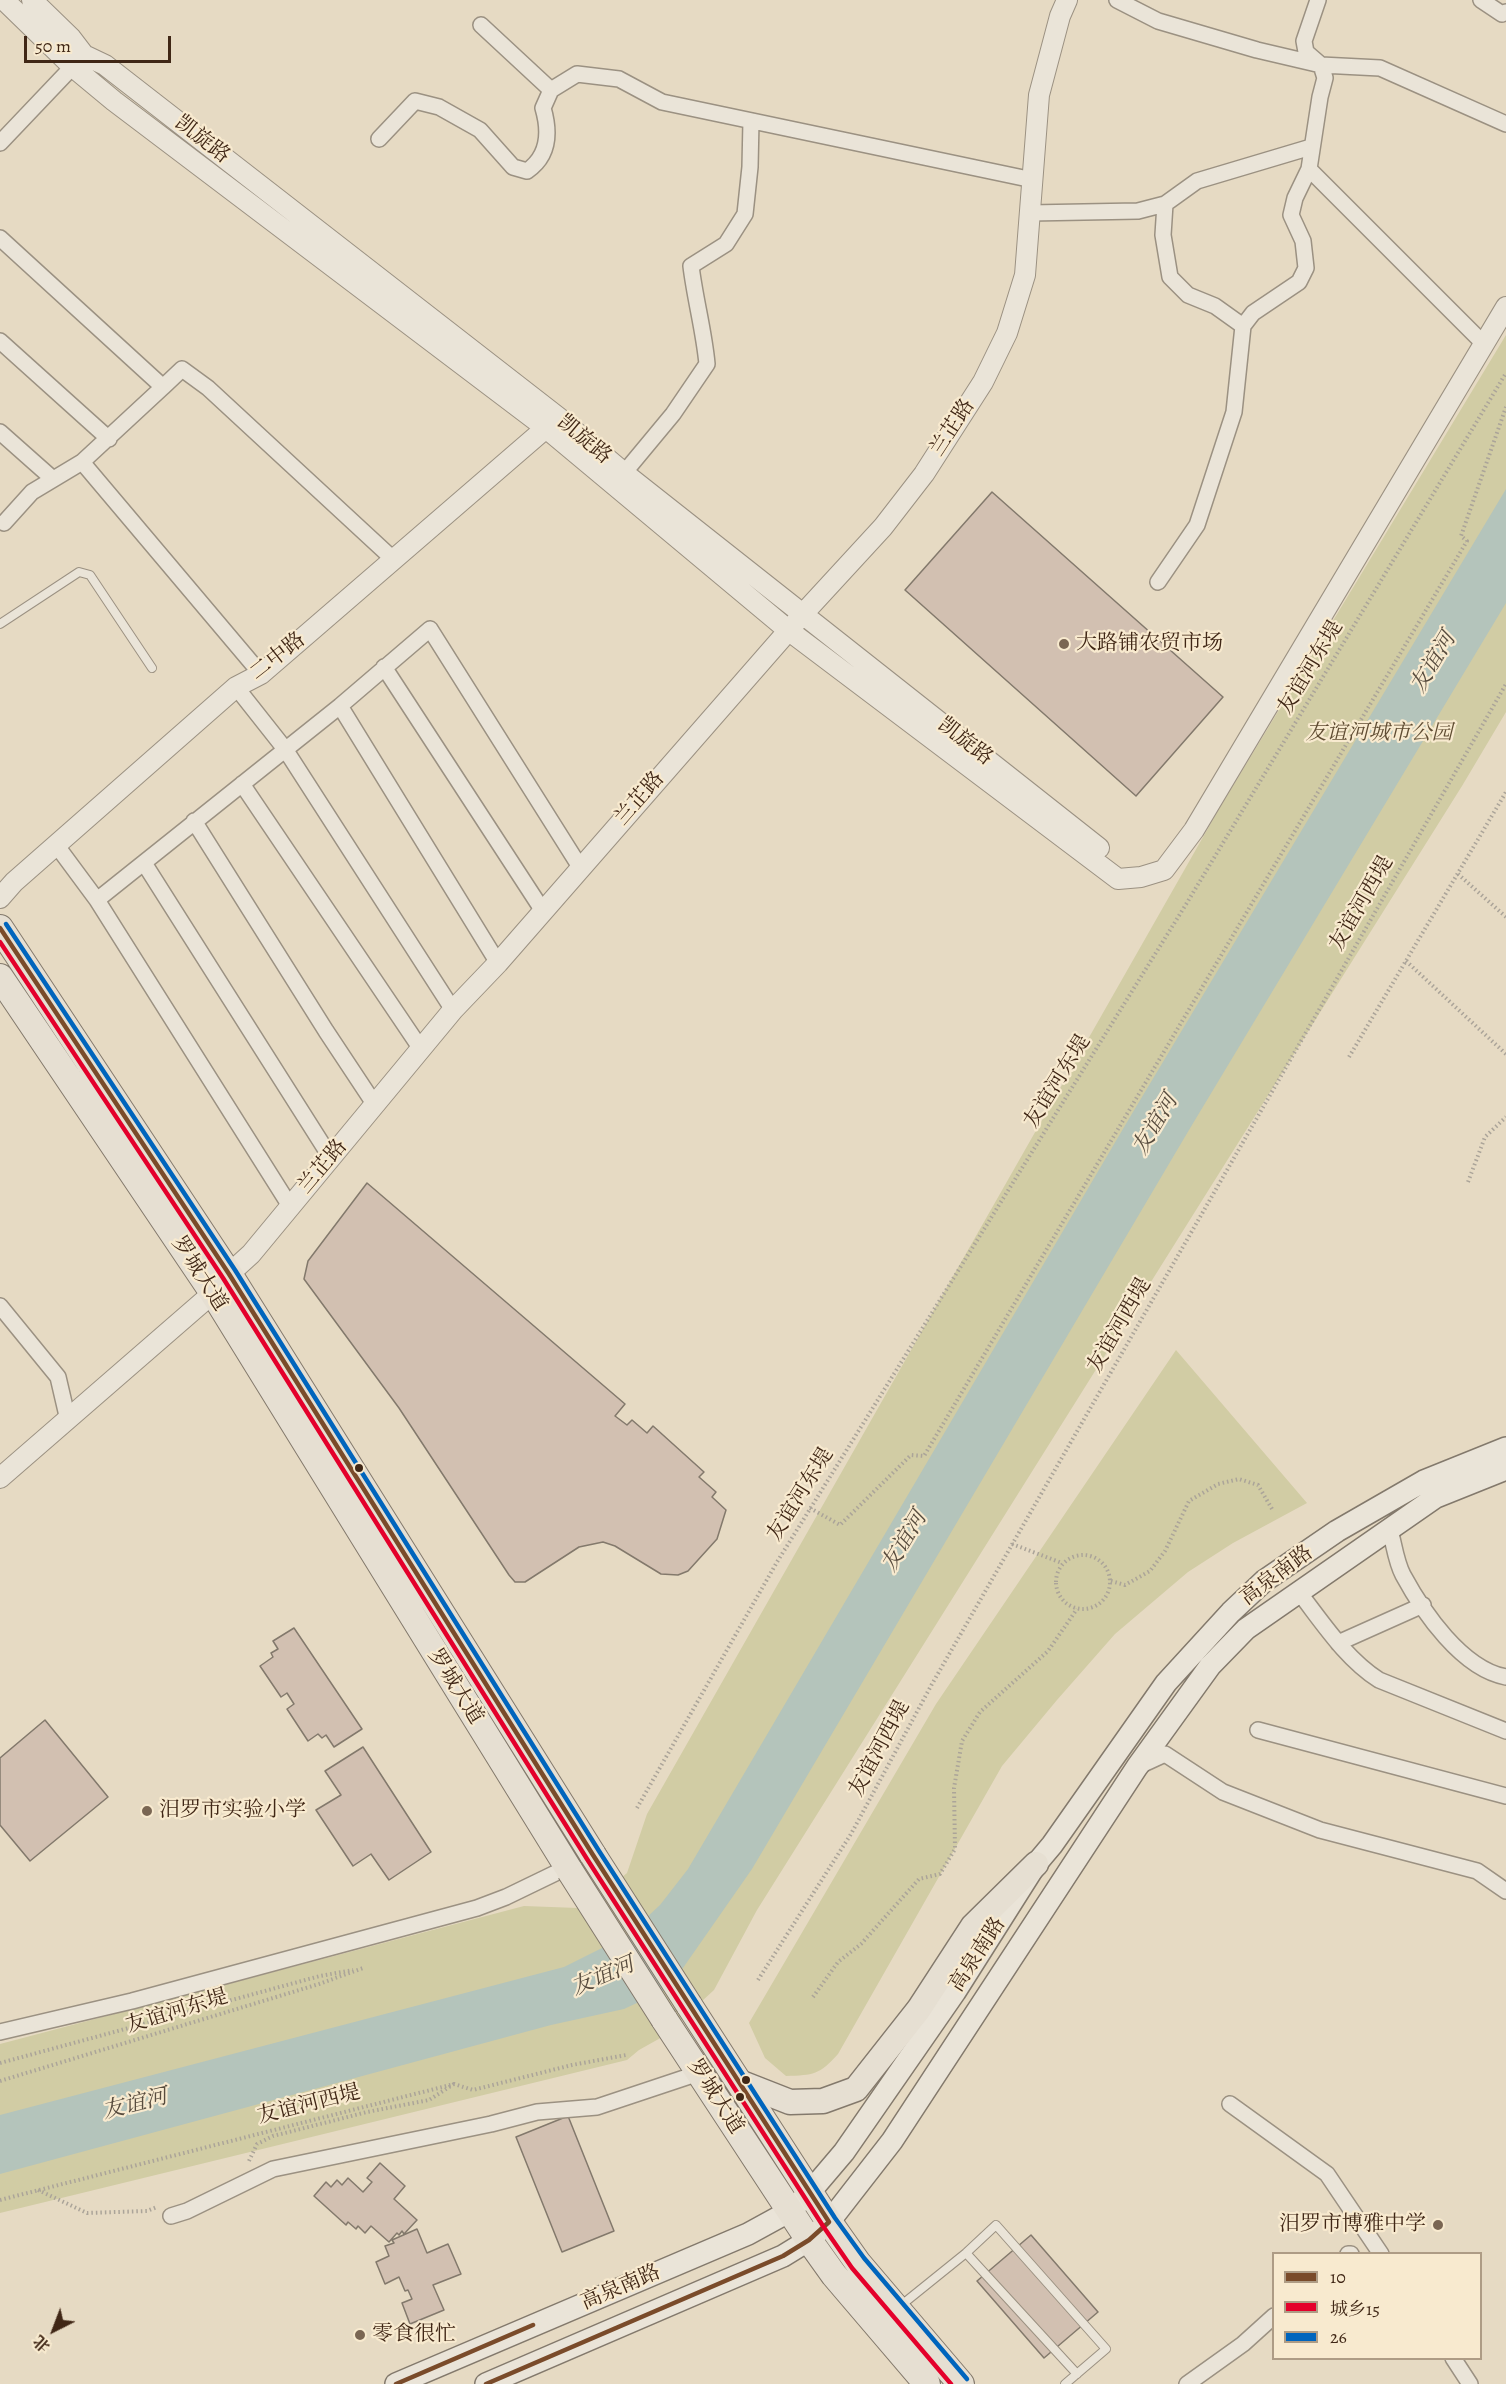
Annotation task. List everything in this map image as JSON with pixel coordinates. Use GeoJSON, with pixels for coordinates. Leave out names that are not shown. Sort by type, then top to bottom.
{"type":"FeatureCollection","features":[{"type":"Feature","properties":{"kind":"highway","name":"罗城大道"},"geometry":{"type":"LineString","coordinates":[[0,928],[221,1283],[829,2222],[858,2263],[961,2384]]}},
{"type":"Feature","properties":{"kind":"highway","name":"罗城大道"},"geometry":{"type":"LineString","coordinates":[[0,977],[221,1283],[569,1869],[809,2240],[834,2275],[927,2384]]}},
{"type":"Feature","properties":{"kind":"main road","name":"高泉南路"},"geometry":{"type":"LineString","coordinates":[[396,2384],[748,2234],[790,2211],[810,2192],[844,2152],[955,1992],[1036,1864],[1052,1845],[1166,1683],[1231,1612],[1264,1581],[1337,1531],[1424,1481],[1506,1448]]}},
{"type":"Feature","properties":{"kind":"main road","name":"高泉南路"},"geometry":{"type":"LineString","coordinates":[[486,2384],[769,2262],[809,2240],[829,2222],[892,2141],[1137,1767],[1210,1666],[1246,1629],[1436,1497],[1506,1469]]}},
{"type":"Feature","properties":{"kind":"main road"},"geometry":{"type":"LineString","coordinates":[[739,2082],[790,2102],[823,2101],[856,2089],[919,2009],[973,1926],[1036,1864]]}},
{"type":"Feature","properties":{"kind":"street"},"geometry":{"type":"LineString","coordinates":[[0,143],[78,61],[3,0]]}},
{"type":"Feature","properties":{"kind":"street","name":"凯旋路"},"geometry":{"type":"LineString","coordinates":[[32,0],[71,38],[78,61],[105,65],[552,423],[624,473],[1117,862],[1141,877]]}},
{"type":"Feature","properties":{"kind":"street","name":"兰芷路"},"geometry":{"type":"LineString","coordinates":[[0,1478],[68,1420],[251,1254],[453,1010],[498,963],[788,630],[883,526],[924,474],[983,382],[1007,333],[1025,275],[1039,96],[1060,16],[1067,0]]}},
{"type":"Feature","properties":{"kind":"street"},"geometry":{"type":"LineString","coordinates":[[1117,0],[1158,21],[1257,50],[1321,65],[1380,68],[1506,124]]}},
{"type":"Feature","properties":{"kind":"street"},"geometry":{"type":"LineString","coordinates":[[1158,582],[1197,525],[1234,412],[1243,326],[1253,313],[1299,282],[1306,268],[1303,241],[1292,215],[1295,198],[1309,169],[1311,147],[1325,78],[1321,65],[1306,52],[1304,41],[1318,0]]}},
{"type":"Feature","properties":{"kind":"street"},"geometry":{"type":"LineString","coordinates":[[1481,0],[1502,14],[1506,12]]}},
{"type":"Feature","properties":{"kind":"street"},"geometry":{"type":"LineString","coordinates":[[481,25],[551,90]]}},
{"type":"Feature","properties":{"kind":"street"},"geometry":{"type":"LineString","coordinates":[[379,139],[415,101],[439,107],[480,130],[513,167],[527,171],[536,164],[546,147],[548,125],[543,108],[551,90],[578,74],[619,79],[662,102],[1033,180]]}},
{"type":"Feature","properties":{"kind":"street"},"geometry":{"type":"LineString","coordinates":[[624,473],[673,414],[707,364],[704,331],[694,297],[691,266],[726,244],[745,214],[750,167],[751,121]]}},
{"type":"Feature","properties":{"kind":"street"},"geometry":{"type":"LineString","coordinates":[[1030,213],[1138,212],[1165,204],[1197,181],[1311,147]]}},
{"type":"Feature","properties":{"kind":"street"},"geometry":{"type":"LineString","coordinates":[[1309,169],[1484,344]]}},
{"type":"Feature","properties":{"kind":"street"},"geometry":{"type":"LineString","coordinates":[[1165,204],[1163,235],[1170,277],[1188,295],[1215,306],[1243,326]]}},
{"type":"Feature","properties":{"kind":"street"},"geometry":{"type":"LineString","coordinates":[[0,238],[163,387]]}},
{"type":"Feature","properties":{"kind":"street"},"geometry":{"type":"LineString","coordinates":[[552,423],[788,630],[1118,879],[1141,877],[1164,870],[1194,830],[1506,307]]}},
{"type":"Feature","properties":{"kind":"street"},"geometry":{"type":"LineString","coordinates":[[0,341],[109,439]]}},
{"type":"Feature","properties":{"kind":"street"},"geometry":{"type":"LineString","coordinates":[[4,523],[32,492],[82,462],[109,439],[182,369],[393,559]]}},
{"type":"Feature","properties":{"kind":"street","name":"二中路"},"geometry":{"type":"LineString","coordinates":[[0,898],[14,882],[236,687],[261,674],[552,423]]}},
{"type":"Feature","properties":{"kind":"street"},"geometry":{"type":"LineString","coordinates":[[0,432],[53,478]]}},
{"type":"Feature","properties":{"kind":"street"},"geometry":{"type":"LineString","coordinates":[[82,462],[261,674]]}},
{"type":"Feature","properties":{"kind":"street"},"geometry":{"type":"LineString","coordinates":[[97,900],[340,706],[430,629],[580,867]]}},
{"type":"Feature","properties":{"kind":"street"},"geometry":{"type":"LineString","coordinates":[[384,667],[543,911]]}},
{"type":"Feature","properties":{"kind":"street"},"geometry":{"type":"LineString","coordinates":[[236,687],[285,749],[453,1010]]}},
{"type":"Feature","properties":{"kind":"street"},"geometry":{"type":"LineString","coordinates":[[340,706],[498,963]]}},
{"type":"Feature","properties":{"kind":"street"},"geometry":{"type":"LineString","coordinates":[[242,784],[421,1049]]}},
{"type":"Feature","properties":{"kind":"street"},"geometry":{"type":"LineString","coordinates":[[194,821],[375,1105]]}},
{"type":"Feature","properties":{"kind":"street"},"geometry":{"type":"LineString","coordinates":[[57,846],[97,900],[290,1206]]}},
{"type":"Feature","properties":{"kind":"street"},"geometry":{"type":"LineString","coordinates":[[144,862],[332,1158]]}},
{"type":"Feature","properties":{"kind":"street"},"geometry":{"type":"LineString","coordinates":[[0,1306],[58,1377],[68,1420]]}},
{"type":"Feature","properties":{"kind":"street"},"geometry":{"type":"LineString","coordinates":[[1390,1530],[1402,1573],[1440,1632],[1467,1659],[1496,1675],[1506,1677]]}},
{"type":"Feature","properties":{"kind":"street"},"geometry":{"type":"LineString","coordinates":[[1298,1591],[1338,1643],[1364,1670],[1379,1680],[1506,1731]]}},
{"type":"Feature","properties":{"kind":"street"},"geometry":{"type":"LineString","coordinates":[[1338,1643],[1423,1605]]}},
{"type":"Feature","properties":{"kind":"street"},"geometry":{"type":"LineString","coordinates":[[1258,1730],[1506,1796]]}},
{"type":"Feature","properties":{"kind":"street"},"geometry":{"type":"LineString","coordinates":[[1137,1767],[1165,1754],[1222,1792],[1320,1830],[1477,1871],[1506,1891]]}},
{"type":"Feature","properties":{"kind":"street"},"geometry":{"type":"LineString","coordinates":[[0,2032],[132,2001],[477,1908],[569,1869]]}},
{"type":"Feature","properties":{"kind":"street"},"geometry":{"type":"LineString","coordinates":[[168,2210],[186,2211],[273,2169],[480,2127],[537,2112],[597,2107],[699,2073]]}},
{"type":"Feature","properties":{"kind":"street"},"geometry":{"type":"LineString","coordinates":[[1230,2104],[1327,2174],[1380,2252]]}},
{"type":"Feature","properties":{"kind":"street"},"geometry":{"type":"LineString","coordinates":[[1187,2384],[1243,2344],[1272,2318]]}},
{"type":"Feature","properties":{"kind":"street"},"geometry":{"type":"LineString","coordinates":[[1453,2360],[1470,2384]]}},
{"type":"Feature","properties":{"kind":"lane"},"geometry":{"type":"LineString","coordinates":[[0,624],[79,572],[90,575],[152,668]]}},
{"type":"Feature","properties":{"kind":"lane"},"geometry":{"type":"LineString","coordinates":[[897,2309],[966,2253],[996,2225],[1106,2349],[1065,2384]]}},
{"type":"Feature","properties":{"kind":"lane"},"geometry":{"type":"LineString","coordinates":[[966,2253],[1077,2374]]}},
{"type":"Feature","properties":{"kind":"path","name":"友谊河东堤"},"geometry":{"type":"LineString","coordinates":[[637,1808],[777,1562],[1191,896],[1506,373]]}},
{"type":"Feature","properties":{"kind":"path"},"geometry":{"type":"LineString","coordinates":[[810,1508],[840,1525],[911,1455],[924,1456],[1467,541],[1461,536],[1506,407]]}},
{"type":"Feature","properties":{"kind":"path","name":"友谊河西堤"},"geometry":{"type":"LineString","coordinates":[[758,1980],[851,1834],[932,1684],[1506,684]]}},
{"type":"Feature","properties":{"kind":"path"},"geometry":{"type":"LineString","coordinates":[[1349,1057],[1506,792]]}},
{"type":"Feature","properties":{"kind":"path"},"geometry":{"type":"LineString","coordinates":[[1458,874],[1506,917]]}},
{"type":"Feature","properties":{"kind":"path"},"geometry":{"type":"LineString","coordinates":[[1406,961],[1506,1054]]}},
{"type":"Feature","properties":{"kind":"path"},"geometry":{"type":"LineString","coordinates":[[1468,1182],[1485,1137],[1506,1117]]}},
{"type":"Feature","properties":{"kind":"path"},"geometry":{"type":"LineString","coordinates":[[1111,1581],[1125,1585],[1150,1571],[1165,1551],[1189,1501],[1218,1484],[1239,1479],[1258,1485],[1272,1509]]}},
{"type":"Feature","properties":{"kind":"path"},"geometry":{"type":"LineString","coordinates":[[1012,1544],[1062,1563]]}},
{"type":"Feature","properties":{"kind":"path"},"geometry":{"type":"LineString","coordinates":[[1078,1554],[1097,1557],[1109,1572],[1111,1581],[1110,1589],[1101,1603],[1085,1609],[1077,1609],[1061,1599],[1056,1581],[1062,1563],[1078,1554]]}},
{"type":"Feature","properties":{"kind":"path"},"geometry":{"type":"LineString","coordinates":[[813,1997],[838,1962],[861,1944],[919,1879],[940,1874],[955,1849],[954,1788],[962,1741],[980,1712],[1048,1651],[1077,1609]]}},
{"type":"Feature","properties":{"kind":"path","name":"友谊河东堤"},"geometry":{"type":"LineString","coordinates":[[0,2063],[320,1976],[363,1968],[319,1984],[0,2081]]}},
{"type":"Feature","properties":{"kind":"path","name":"友谊河西堤"},"geometry":{"type":"LineString","coordinates":[[0,2200],[454,2084],[474,2090],[573,2065],[626,2055]]}},
{"type":"Feature","properties":{"kind":"path"},"geometry":{"type":"LineString","coordinates":[[245,2165],[250,2161],[257,2144],[273,2136],[367,2112],[429,2100],[454,2084]]}},
{"type":"Feature","properties":{"kind":"path"},"geometry":{"type":"LineString","coordinates":[[38,2190],[87,2213],[168,2210]]}},
{"type":"Feature","properties":{"kind":"green space","name":"友谊河城市公园"},"geometry":{"type":"Polygon","coordinates":[[[1506,335],[1506,712],[1462,786],[757,1910],[714,1990],[664,2036],[639,2050],[627,2060],[0,2213],[0,2044],[524,1906],[578,1908],[602,1894],[627,1873],[647,1814],[1219,809],[1506,335]]]}},
{"type":"Feature","properties":{"kind":"green space"},"geometry":{"type":"Polygon","coordinates":[[[1176,1350],[1307,1503],[1233,1543],[1188,1572],[1115,1634],[1002,1766],[838,2054],[821,2070],[803,2075],[786,2076],[765,2058],[749,2023],[936,1704],[1176,1350]]]}},
{"type":"Feature","properties":{"kind":"water","name":"友谊河"},"geometry":{"type":"Polygon","coordinates":[[[1506,489],[1506,603],[1189,1130],[752,1869],[669,1988],[624,2009],[551,2025],[0,2174],[0,2115],[564,1967],[628,1935],[660,1905],[688,1869],[1130,1117],[1506,489]]]}},
{"type":"Feature","properties":{"kind":"building","name":"大路铺农贸市场"},"geometry":{"type":"Polygon","coordinates":[[[992,492],[1223,697],[1136,796],[905,590],[992,492]]]}},
{"type":"Feature","properties":{"kind":"building"},"geometry":{"type":"Polygon","coordinates":[[[367,1183],[625,1404],[615,1416],[627,1425],[632,1420],[647,1433],[653,1426],[704,1472],[699,1477],[716,1492],[712,1497],[726,1510],[717,1539],[688,1571],[678,1575],[661,1574],[615,1546],[603,1542],[579,1547],[525,1582],[515,1582],[509,1575],[399,1408],[304,1279],[308,1261],[367,1183]]]}},
{"type":"Feature","properties":{"kind":"building"},"geometry":{"type":"Polygon","coordinates":[[[294,1628],[362,1729],[334,1747],[326,1735],[322,1738],[318,1734],[308,1741],[287,1709],[294,1704],[287,1693],[281,1697],[260,1666],[273,1657],[271,1653],[278,1649],[273,1641],[294,1628]]]}},
{"type":"Feature","properties":{"kind":"building"},"geometry":{"type":"Polygon","coordinates":[[[45,1720],[108,1797],[30,1861],[0,1825],[0,1758],[45,1720]]]}},
{"type":"Feature","properties":{"kind":"building"},"geometry":{"type":"Polygon","coordinates":[[[363,1747],[431,1852],[389,1880],[371,1854],[353,1866],[316,1810],[341,1795],[325,1771],[363,1747]]]}},
{"type":"Feature","properties":{"kind":"building"},"geometry":{"type":"Polygon","coordinates":[[[568,2116],[614,2231],[562,2252],[516,2137],[568,2116]]]}},
{"type":"Feature","properties":{"kind":"building"},"geometry":{"type":"Polygon","coordinates":[[[380,2163],[405,2186],[394,2199],[417,2220],[404,2234],[402,2231],[399,2235],[397,2233],[389,2242],[371,2226],[365,2233],[358,2226],[356,2229],[348,2222],[346,2225],[314,2196],[326,2182],[331,2187],[337,2180],[342,2185],[348,2178],[363,2192],[372,2182],[367,2178],[380,2163]]]}},
{"type":"Feature","properties":{"kind":"building"},"geometry":{"type":"Polygon","coordinates":[[[417,2229],[427,2253],[448,2244],[461,2274],[433,2285],[444,2310],[410,2324],[402,2303],[412,2299],[408,2290],[405,2291],[399,2277],[385,2284],[376,2262],[389,2256],[385,2246],[394,2243],[392,2240],[417,2229]]]}},
{"type":"Feature","properties":{"kind":"building"},"geometry":{"type":"Polygon","coordinates":[[[1031,2235],[1098,2312],[1044,2358],[977,2281],[1031,2235]]]}},
{"type":"Feature","properties":{"kind":"transit line","name":"26"},"geometry":{"type":"LineString","coordinates":[[6,924],[235,1270],[599,1851],[835,2218],[864,2258],[967,2379]]}},
{"type":"Feature","properties":{"kind":"transit line","name":"10"},"geometry":{"type":"LineString","coordinates":[[0,928],[229,1274],[593,1855],[829,2222],[809,2240],[783,2256],[486,2384]]}},
{"type":"Feature","properties":{"kind":"transit line","name":"城乡15"},"geometry":{"type":"LineString","coordinates":[[0,942],[223,1278],[587,1859],[823,2226],[852,2268],[951,2384]]}},
{"type":"Feature","properties":{"kind":"transit line","name":"10"},"geometry":{"type":"LineString","coordinates":[[396,2384],[533,2325]]}},
{"type":"Feature","properties":{"kind":"place","name":"大路铺农贸市场"},"geometry":{"type":"Point","coordinates":[1064,644]}},
{"type":"Feature","properties":{"kind":"place","name":"汨罗市实验小学"},"geometry":{"type":"Point","coordinates":[147,1811]}},
{"type":"Feature","properties":{"kind":"place","name":"汨罗市博雅中学"},"geometry":{"type":"Point","coordinates":[1438,2225]}},
{"type":"Feature","properties":{"kind":"place","name":"零食很忙"},"geometry":{"type":"Point","coordinates":[360,2335]}}]}
